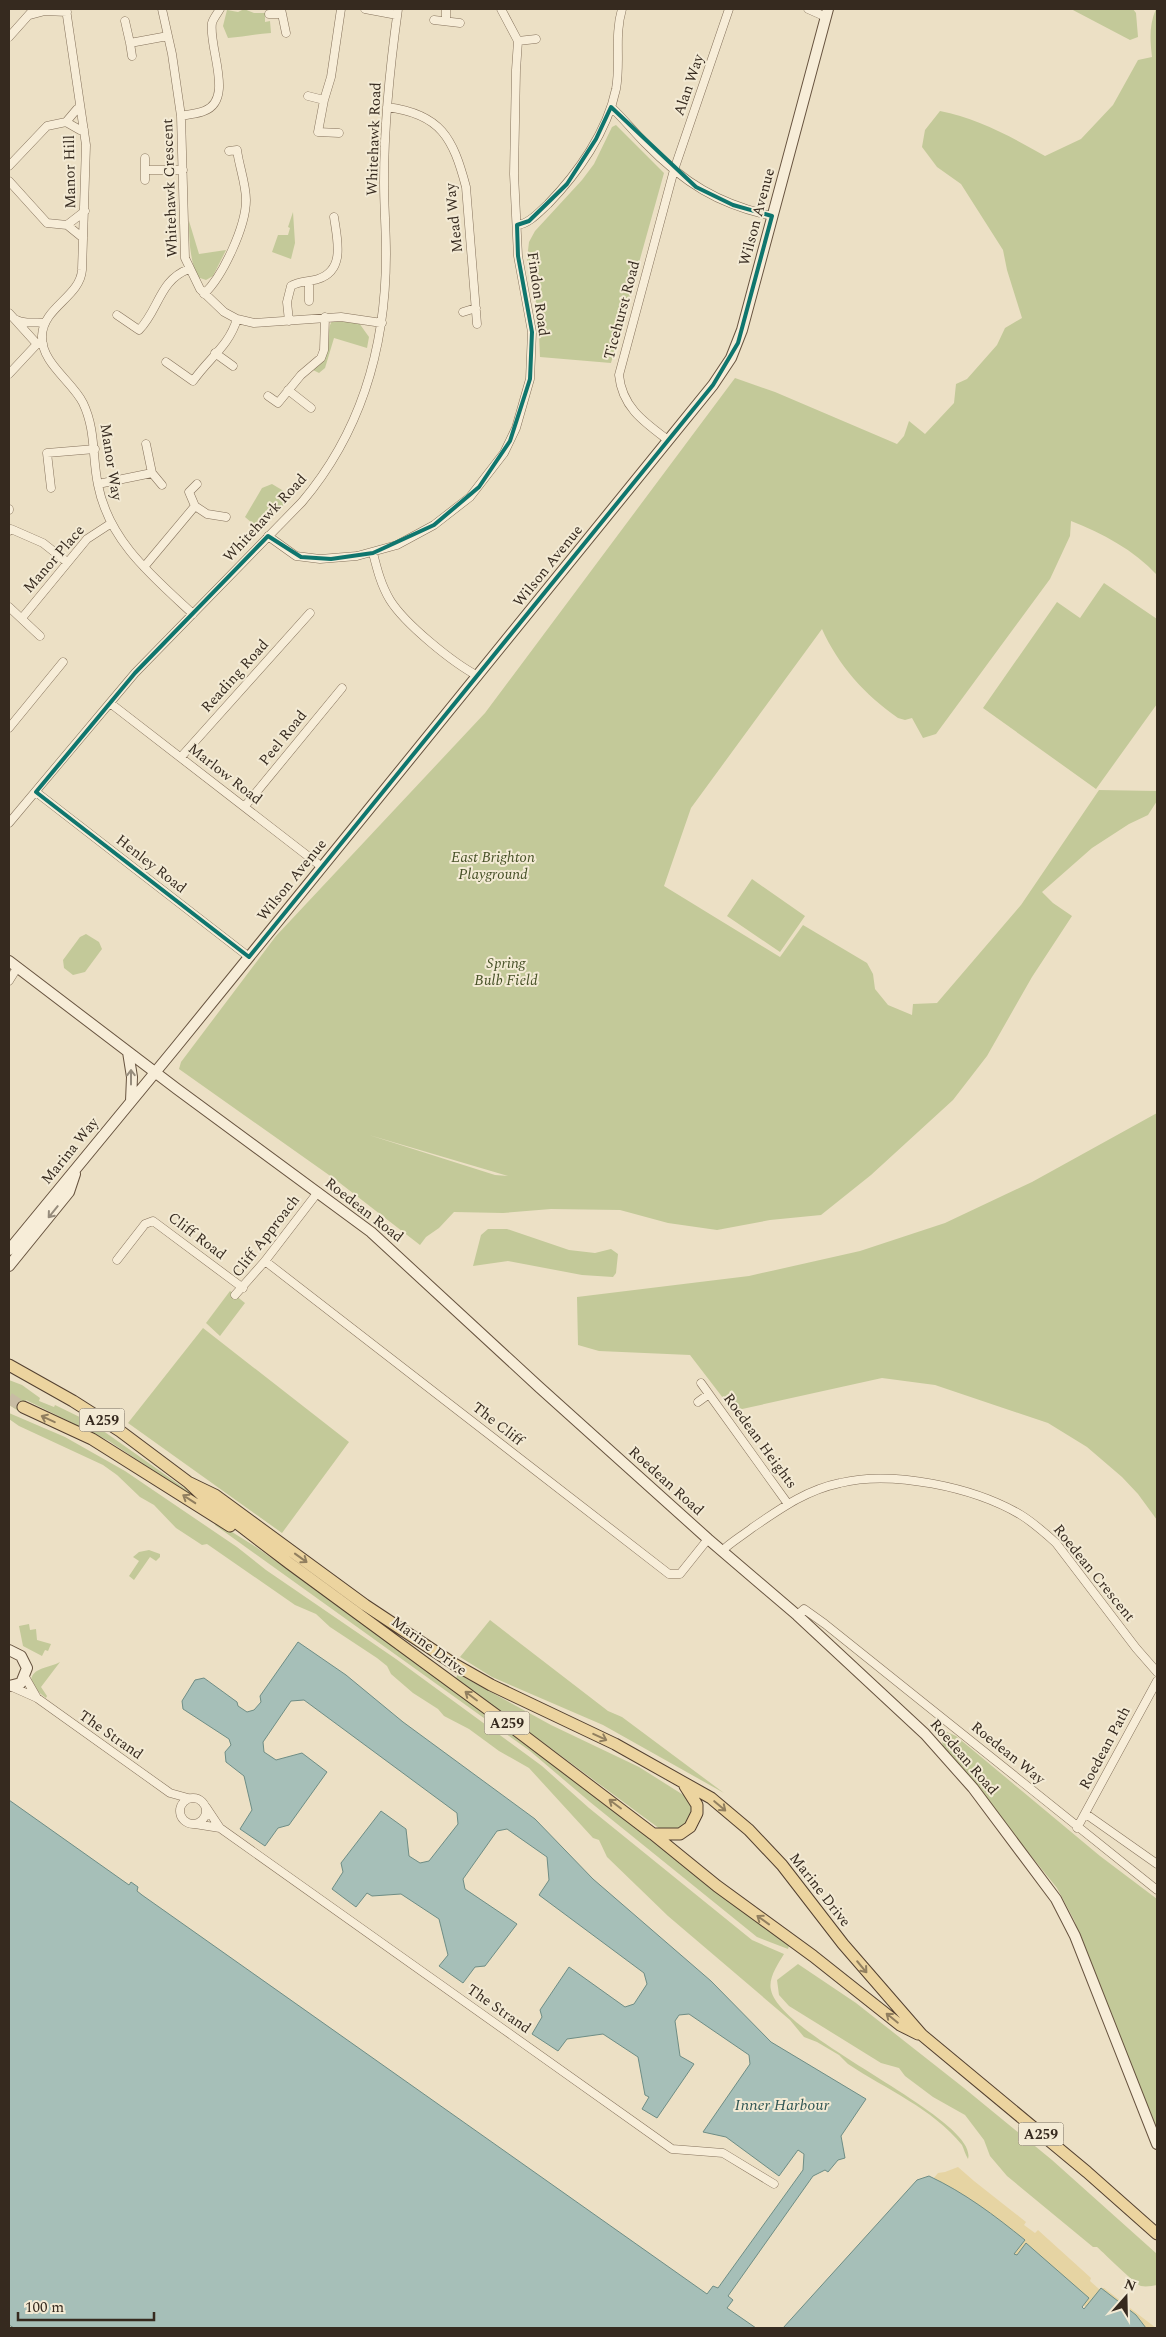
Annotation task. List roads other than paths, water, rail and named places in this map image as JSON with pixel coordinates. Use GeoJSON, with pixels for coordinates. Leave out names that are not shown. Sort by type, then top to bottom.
{"type":"FeatureCollection","features":[{"type":"Feature","properties":{"kind":"main road","name":"Marine Drive"},"geometry":{"type":"LineString","coordinates":[[9,1366],[73,1401],[120,1432],[188,1482],[208,1501],[289,1562],[654,1834],[717,1886],[866,1996],[900,2025],[922,2035]]}},
{"type":"Feature","properties":{"kind":"main road"},"geometry":{"type":"LineString","coordinates":[[23,1407],[92,1439],[289,1562]]}},
{"type":"Feature","properties":{"kind":"main road","name":"Marine Drive"},"geometry":{"type":"LineString","coordinates":[[188,1482],[215,1495],[365,1605],[454,1664],[491,1685],[615,1744],[679,1779],[719,1805],[749,1830],[782,1865],[849,1951],[922,2035],[1087,2172],[1157,2234]]}},
{"type":"Feature","properties":{"kind":"main road","name":"Marine Drive"},"geometry":{"type":"LineString","coordinates":[[654,1834],[671,1836],[680,1834],[690,1827],[694,1820],[697,1813],[697,1805],[679,1779]]}},
{"type":"Feature","properties":{"kind":"street","name":"Whitehawk Crescent"},"geometry":{"type":"LineString","coordinates":[[162,9],[181,116],[184,246],[189,269],[204,294],[219,308],[237,319],[263,324],[325,317],[341,317],[382,323]]}},
{"type":"Feature","properties":{"kind":"street"},"geometry":{"type":"LineString","coordinates":[[339,132],[318,132],[324,100],[331,77],[341,9]]}},
{"type":"Feature","properties":{"kind":"street","name":"Whitehawk Road"},"geometry":{"type":"LineString","coordinates":[[9,824],[135,673],[312,490],[342,444],[358,412],[372,372],[382,323],[386,254],[384,183],[387,107],[398,12],[365,9]]}},
{"type":"Feature","properties":{"kind":"street"},"geometry":{"type":"LineString","coordinates":[[446,9],[446,21]]}},
{"type":"Feature","properties":{"kind":"street"},"geometry":{"type":"LineString","coordinates":[[501,9],[518,41],[536,38]]}},
{"type":"Feature","properties":{"kind":"street"},"geometry":{"type":"LineString","coordinates":[[517,225],[529,220],[567,184],[596,140],[610,107],[617,76],[617,37],[622,9]]}},
{"type":"Feature","properties":{"kind":"street","name":"Alan Way"},"geometry":{"type":"LineString","coordinates":[[674,170],[730,9]]}},
{"type":"Feature","properties":{"kind":"street"},"geometry":{"type":"LineString","coordinates":[[808,9],[827,13]]}},
{"type":"Feature","properties":{"kind":"street"},"geometry":{"type":"LineString","coordinates":[[9,37],[32,12],[66,10]]}},
{"type":"Feature","properties":{"kind":"street","name":"Manor Hill"},"geometry":{"type":"LineString","coordinates":[[45,323],[52,311],[80,280],[85,211],[86,162],[84,130],[66,10]]}},
{"type":"Feature","properties":{"kind":"street"},"geometry":{"type":"LineString","coordinates":[[181,116],[204,111],[214,104],[219,95],[219,80],[212,42],[212,22],[220,10]]}},
{"type":"Feature","properties":{"kind":"street"},"geometry":{"type":"LineString","coordinates":[[269,14],[281,11],[286,33]]}},
{"type":"Feature","properties":{"kind":"street","name":"Wilson Avenue"},"geometry":{"type":"LineString","coordinates":[[156,1072],[713,385],[731,358],[742,330],[827,13]]}},
{"type":"Feature","properties":{"kind":"street"},"geometry":{"type":"LineString","coordinates":[[434,20],[460,23]]}},
{"type":"Feature","properties":{"kind":"street"},"geometry":{"type":"LineString","coordinates":[[125,21],[132,56]]}},
{"type":"Feature","properties":{"kind":"street"},"geometry":{"type":"LineString","coordinates":[[130,43],[168,36]]}},
{"type":"Feature","properties":{"kind":"street","name":"Findon Road"},"geometry":{"type":"LineString","coordinates":[[268,536],[284,550],[301,557],[331,559],[373,552],[422,533],[459,507],[479,487],[498,461],[516,428],[526,399],[532,358],[532,332],[518,256],[514,174],[518,41]]}},
{"type":"Feature","properties":{"kind":"street"},"geometry":{"type":"LineString","coordinates":[[308,96],[324,100]]}},
{"type":"Feature","properties":{"kind":"street","name":"Mead Way"},"geometry":{"type":"LineString","coordinates":[[387,107],[413,114],[439,126],[447,135],[454,150],[466,187],[476,324]]}},
{"type":"Feature","properties":{"kind":"street"},"geometry":{"type":"LineString","coordinates":[[610,107],[674,170],[696,187],[716,198],[772,216]]}},
{"type":"Feature","properties":{"kind":"street"},"geometry":{"type":"LineString","coordinates":[[9,166],[47,126],[66,122],[80,109]]}},
{"type":"Feature","properties":{"kind":"street"},"geometry":{"type":"LineString","coordinates":[[66,122],[80,130],[84,130]]}},
{"type":"Feature","properties":{"kind":"street"},"geometry":{"type":"LineString","coordinates":[[204,294],[224,269],[245,208],[246,196],[237,150],[229,151]]}},
{"type":"Feature","properties":{"kind":"street"},"geometry":{"type":"LineString","coordinates":[[145,158],[145,180]]}},
{"type":"Feature","properties":{"kind":"street"},"geometry":{"type":"LineString","coordinates":[[145,170],[183,170]]}},
{"type":"Feature","properties":{"kind":"street","name":"Ticehurst Road"},"geometry":{"type":"LineString","coordinates":[[668,440],[632,411],[622,394],[619,374],[674,170]]}},
{"type":"Feature","properties":{"kind":"street"},"geometry":{"type":"LineString","coordinates":[[9,181],[47,223],[67,225],[83,238]]}},
{"type":"Feature","properties":{"kind":"street"},"geometry":{"type":"LineString","coordinates":[[67,225],[85,211]]}},
{"type":"Feature","properties":{"kind":"street"},"geometry":{"type":"LineString","coordinates":[[289,321],[288,290],[295,284],[321,278],[334,268],[338,253],[334,217]]}},
{"type":"Feature","properties":{"kind":"street"},"geometry":{"type":"LineString","coordinates":[[117,315],[139,330],[148,320],[164,286],[173,278],[189,269]]}},
{"type":"Feature","properties":{"kind":"street"},"geometry":{"type":"LineString","coordinates":[[308,282],[309,301]]}},
{"type":"Feature","properties":{"kind":"street"},"geometry":{"type":"LineString","coordinates":[[463,312],[476,308]]}},
{"type":"Feature","properties":{"kind":"street","name":"Manor Way"},"geometry":{"type":"LineString","coordinates":[[9,313],[40,344],[82,402],[92,428],[98,484],[110,524],[124,546],[144,568],[193,614]]}},
{"type":"Feature","properties":{"kind":"street"},"geometry":{"type":"LineString","coordinates":[[268,396],[278,403],[301,375],[321,358],[324,350],[325,317]]}},
{"type":"Feature","properties":{"kind":"street"},"geometry":{"type":"LineString","coordinates":[[166,362],[193,381],[215,353],[227,342],[237,319]]}},
{"type":"Feature","properties":{"kind":"street"},"geometry":{"type":"LineString","coordinates":[[9,374],[40,344],[45,323],[25,324],[15,320]]}},
{"type":"Feature","properties":{"kind":"street"},"geometry":{"type":"LineString","coordinates":[[215,353],[233,366]]}},
{"type":"Feature","properties":{"kind":"street"},"geometry":{"type":"LineString","coordinates":[[288,390],[311,408]]}},
{"type":"Feature","properties":{"kind":"street"},"geometry":{"type":"LineString","coordinates":[[146,444],[152,473],[162,485]]}},
{"type":"Feature","properties":{"kind":"street"},"geometry":{"type":"LineString","coordinates":[[51,488],[47,453],[94,449]]}},
{"type":"Feature","properties":{"kind":"street"},"geometry":{"type":"LineString","coordinates":[[98,484],[152,473]]}},
{"type":"Feature","properties":{"kind":"street"},"geometry":{"type":"LineString","coordinates":[[197,484],[189,492],[195,506],[207,514],[226,517]]}},
{"type":"Feature","properties":{"kind":"street"},"geometry":{"type":"LineString","coordinates":[[144,568],[195,506]]}},
{"type":"Feature","properties":{"kind":"street","name":"Manor Place"},"geometry":{"type":"LineString","coordinates":[[22,618],[87,539],[110,524]]}},
{"type":"Feature","properties":{"kind":"street"},"geometry":{"type":"LineString","coordinates":[[9,528],[43,543],[67,562]]}},
{"type":"Feature","properties":{"kind":"street"},"geometry":{"type":"LineString","coordinates":[[373,552],[385,590],[396,609],[430,641],[466,670],[478,676]]}},
{"type":"Feature","properties":{"kind":"street"},"geometry":{"type":"LineString","coordinates":[[9,607],[40,636]]}},
{"type":"Feature","properties":{"kind":"street","name":"Reading Road"},"geometry":{"type":"LineString","coordinates":[[181,757],[310,613]]}},
{"type":"Feature","properties":{"kind":"street"},"geometry":{"type":"LineString","coordinates":[[9,728],[63,662]]}},
{"type":"Feature","properties":{"kind":"street","name":"Peel Road"},"geometry":{"type":"LineString","coordinates":[[245,806],[342,688]]}},
{"type":"Feature","properties":{"kind":"street","name":"Marlow Road"},"geometry":{"type":"LineString","coordinates":[[110,703],[322,867]]}},
{"type":"Feature","properties":{"kind":"street","name":"Henley Road"},"geometry":{"type":"LineString","coordinates":[[36,792],[249,957]]}},
{"type":"Feature","properties":{"kind":"street"},"geometry":{"type":"LineString","coordinates":[[9,981],[13,964]]}},
{"type":"Feature","properties":{"kind":"street","name":"Roedean Road"},"geometry":{"type":"LineString","coordinates":[[13,964],[128,1052],[371,1232],[708,1539],[797,1615],[925,1734],[950,1760],[1049,1888],[1075,1936],[1157,2144]]}},
{"type":"Feature","properties":{"kind":"street"},"geometry":{"type":"LineString","coordinates":[[128,1052],[132,1070],[130,1101]]}},
{"type":"Feature","properties":{"kind":"street","name":"Marina Way"},"geometry":{"type":"LineString","coordinates":[[9,1250],[76,1170],[130,1101],[156,1072]]}},
{"type":"Feature","properties":{"kind":"street"},"geometry":{"type":"LineString","coordinates":[[9,1266],[69,1192],[76,1170]]}},
{"type":"Feature","properties":{"kind":"street","name":"Cliff Approach"},"geometry":{"type":"LineString","coordinates":[[235,1296],[265,1261],[318,1192]]}},
{"type":"Feature","properties":{"kind":"street","name":"Cliff Road"},"geometry":{"type":"LineString","coordinates":[[117,1260],[145,1224],[153,1221],[243,1288]]}},
{"type":"Feature","properties":{"kind":"street","name":"The Cliff"},"geometry":{"type":"LineString","coordinates":[[265,1261],[669,1574],[680,1574],[708,1539]]}},
{"type":"Feature","properties":{"kind":"street","name":"Roedean Heights"},"geometry":{"type":"LineString","coordinates":[[701,1383],[788,1504]]}},
{"type":"Feature","properties":{"kind":"street","name":"Roedean Heights"},"geometry":{"type":"LineString","coordinates":[[698,1402],[709,1394]]}},
{"type":"Feature","properties":{"kind":"street","name":"Roedean Crescent"},"geometry":{"type":"LineString","coordinates":[[722,1551],[788,1504],[808,1493],[841,1482],[886,1479],[929,1484],[955,1490],[1011,1510],[1031,1521],[1056,1543],[1136,1648],[1157,1672]]}},
{"type":"Feature","properties":{"kind":"street","name":"Roedean Way"},"geometry":{"type":"LineString","coordinates":[[797,1615],[804,1609],[842,1637],[1077,1828],[1157,1890]]}},
{"type":"Feature","properties":{"kind":"street"},"geometry":{"type":"LineString","coordinates":[[832,1648],[842,1637]]}},
{"type":"Feature","properties":{"kind":"street"},"geometry":{"type":"LineString","coordinates":[[9,1650],[24,1660],[27,1668],[26,1676],[20,1684],[9,1686]]}},
{"type":"Feature","properties":{"kind":"street","name":"The Strand"},"geometry":{"type":"LineString","coordinates":[[26,1676],[37,1698]]}},
{"type":"Feature","properties":{"kind":"street","name":"Roedean Path"},"geometry":{"type":"LineString","coordinates":[[1077,1828],[1157,1681]]}},
{"type":"Feature","properties":{"kind":"street","name":"The Strand"},"geometry":{"type":"LineString","coordinates":[[9,1686],[37,1698],[170,1793],[188,1798]]}},
{"type":"Feature","properties":{"kind":"street","name":"The Strand"},"geometry":{"type":"LineString","coordinates":[[170,1793],[180,1808]]}},
{"type":"Feature","properties":{"kind":"street"},"geometry":{"type":"LineString","coordinates":[[188,1798],[197,1798],[206,1807],[199,1822],[183,1820],[180,1808],[188,1798]]}},
{"type":"Feature","properties":{"kind":"street","name":"The Strand"},"geometry":{"type":"LineString","coordinates":[[206,1807],[218,1828]]}},
{"type":"Feature","properties":{"kind":"street"},"geometry":{"type":"LineString","coordinates":[[1086,1814],[1157,1864]]}},
{"type":"Feature","properties":{"kind":"street","name":"The Strand"},"geometry":{"type":"LineString","coordinates":[[199,1822],[218,1828],[672,2149],[723,2153],[774,2184]]}},
{"type":"Feature","properties":{"kind":"water","name":"Inner Harbour"},"geometry":{"type":"Polygon","coordinates":[[[298,1642],[346,1675],[403,1722],[535,1819],[593,1879],[711,1981],[771,2042],[866,2099],[841,2136],[845,2158],[838,2160],[828,2172],[825,2170],[813,2176],[728,2296],[733,2300],[727,2308],[756,2328],[14,2328],[9,2325],[9,1800],[129,1885],[131,1882],[138,1887],[137,1891],[142,1895],[707,2294],[713,2286],[718,2288],[803,2170],[804,2154],[798,2150],[779,2176],[726,2137],[703,2132],[750,2064],[749,2055],[689,2014],[679,2015],[675,2021],[680,2056],[694,2064],[657,2118],[642,2109],[649,2097],[645,2095],[638,2057],[603,2034],[567,2039],[558,2051],[532,2034],[542,2017],[540,2010],[569,1967],[625,2007],[634,2004],[647,1984],[644,1973],[539,1895],[549,1880],[547,1857],[507,1829],[497,1831],[463,1879],[465,1889],[517,1924],[485,1966],[475,1967],[463,1983],[439,1966],[448,1955],[439,1919],[401,1894],[372,1896],[367,1893],[356,1907],[332,1889],[343,1872],[341,1863],[381,1811],[406,1829],[409,1856],[420,1863],[429,1861],[458,1824],[457,1813],[304,1700],[291,1701],[263,1742],[264,1752],[276,1760],[302,1753],[327,1772],[289,1825],[278,1828],[265,1846],[240,1829],[252,1810],[244,1776],[226,1762],[225,1752],[231,1745],[229,1739],[183,1709],[182,1701],[195,1680],[204,1678],[237,1702],[238,1706],[247,1712],[254,1710],[261,1702],[260,1696],[298,1642]]]}},
{"type":"Feature","properties":{"kind":"water"},"geometry":{"type":"Polygon","coordinates":[[[929,2176],[979,2205],[1025,2240],[1014,2254],[1017,2255],[1026,2243],[1089,2298],[1082,2307],[1084,2309],[1101,2288],[1136,2315],[1146,2328],[783,2328],[917,2180],[929,2176]]]}},
{"type":"Feature","properties":{"kind":"tunnel"},"geometry":{"type":"LineString","coordinates":[[9,1398],[23,1407]]}},
{"type":"Feature","properties":{"kind":"park label","name":"East Brighton Playground"},"geometry":{"type":"Point","coordinates":[493,866]}},
{"type":"Feature","properties":{"kind":"park label","name":"Spring Bulb Field"},"geometry":{"type":"Point","coordinates":[506,972]}}]}
